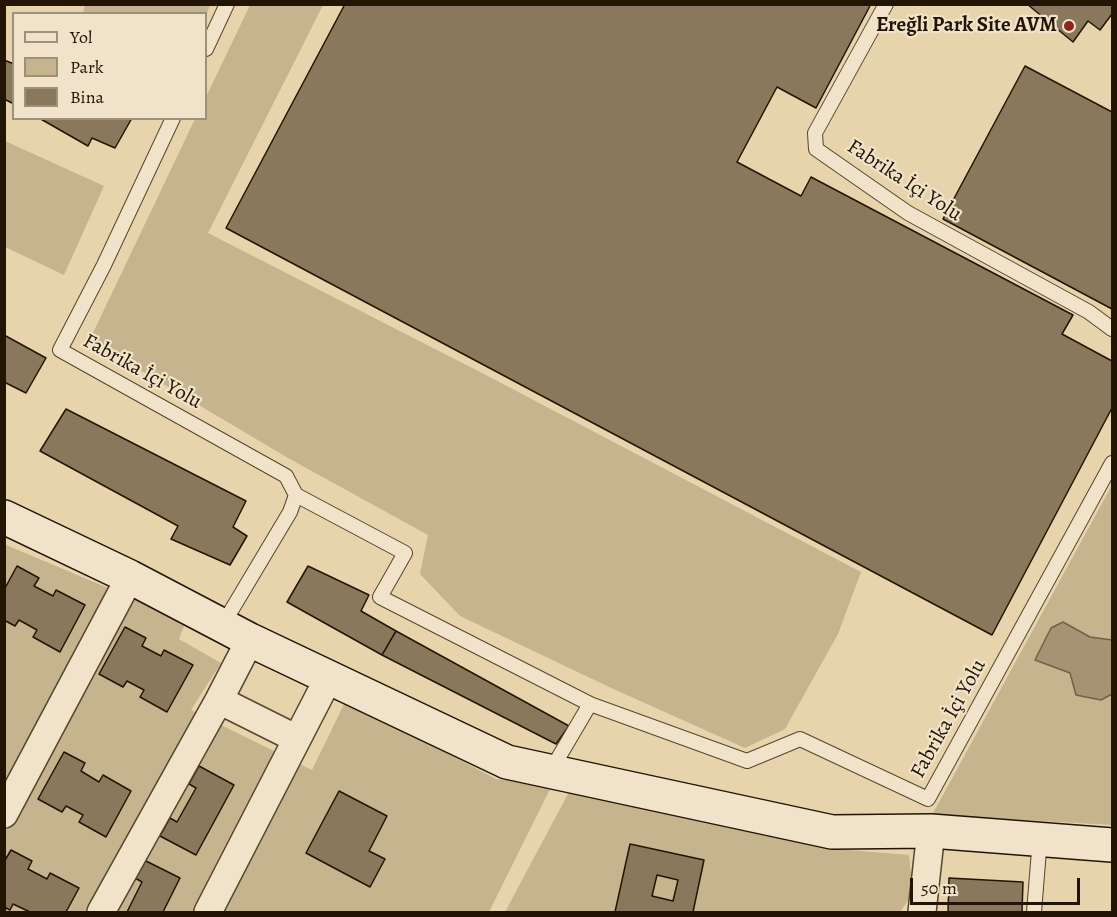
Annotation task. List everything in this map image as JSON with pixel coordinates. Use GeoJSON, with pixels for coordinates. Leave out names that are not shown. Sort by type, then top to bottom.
{"type":"FeatureCollection","features":[{"type":"Feature","properties":{"kind":"main road"},"geometry":{"type":"LineString","coordinates":[[4,516],[130,577],[236,633],[507,762],[832,832],[931,831],[1113,845]]}},
{"type":"Feature","properties":{"kind":"street"},"geometry":{"type":"LineString","coordinates":[[4,814],[130,577]]}},
{"type":"Feature","properties":{"kind":"street"},"geometry":{"type":"LineString","coordinates":[[101,912],[219,700],[236,633]]}},
{"type":"Feature","properties":{"kind":"street"},"geometry":{"type":"LineString","coordinates":[[208,912],[329,677]]}},
{"type":"Feature","properties":{"kind":"street"},"geometry":{"type":"LineString","coordinates":[[219,700],[297,739]]}},
{"type":"Feature","properties":{"kind":"street"},"geometry":{"type":"LineString","coordinates":[[922,912],[931,831]]}},
{"type":"Feature","properties":{"kind":"lane"},"geometry":{"type":"LineString","coordinates":[[207,47],[226,4]]}},
{"type":"Feature","properties":{"kind":"lane","name":"Fabrika İçi Yolu"},"geometry":{"type":"LineString","coordinates":[[886,4],[815,132],[816,149],[909,213],[1089,312],[1113,328]]}},
{"type":"Feature","properties":{"kind":"lane","name":"Fabrika İçi Yolu"},"geometry":{"type":"LineString","coordinates":[[172,120],[104,265],[60,350],[286,476],[296,495],[405,553],[380,597],[590,704],[747,761],[800,739],[928,799],[1113,463]]}},
{"type":"Feature","properties":{"kind":"lane"},"geometry":{"type":"LineString","coordinates":[[236,633],[296,495]]}},
{"type":"Feature","properties":{"kind":"lane"},"geometry":{"type":"LineString","coordinates":[[550,772],[590,704]]}},
{"type":"Feature","properties":{"kind":"lane"},"geometry":{"type":"LineString","coordinates":[[1034,912],[1040,838]]}},
{"type":"Feature","properties":{"kind":"green space"},"geometry":{"type":"Polygon","coordinates":[[[85,4],[210,5],[207,13],[83,12],[85,4]]]}},
{"type":"Feature","properties":{"kind":"green space"},"geometry":{"type":"Polygon","coordinates":[[[250,5],[323,5],[208,233],[484,374],[861,572],[838,634],[785,729],[745,748],[609,687],[460,616],[420,574],[428,535],[288,458],[133,366],[91,337],[195,120],[207,120],[207,95],[250,5]]]}},
{"type":"Feature","properties":{"kind":"green space"},"geometry":{"type":"Polygon","coordinates":[[[5,141],[104,186],[64,275],[5,247],[5,141]]]}},
{"type":"Feature","properties":{"kind":"green space"},"geometry":{"type":"Polygon","coordinates":[[[1112,485],[1112,825],[932,815],[1112,485]]]}},
{"type":"Feature","properties":{"kind":"green space"},"geometry":{"type":"Polygon","coordinates":[[[4,544],[186,621],[179,639],[221,663],[191,710],[312,770],[346,700],[496,779],[552,785],[489,912],[5,912],[4,544]]]}},
{"type":"Feature","properties":{"kind":"green space"},"geometry":{"type":"Polygon","coordinates":[[[569,792],[837,849],[909,855],[913,893],[900,912],[505,912],[569,792]]]}},
{"type":"Feature","properties":{"kind":"shaded area"},"geometry":{"type":"Polygon","coordinates":[[[1063,622],[1090,637],[1112,640],[1112,694],[1101,700],[1076,695],[1070,673],[1035,660],[1051,628],[1063,622]]]}},
{"type":"Feature","properties":{"kind":"building"},"geometry":{"type":"Polygon","coordinates":[[[345,4],[871,4],[816,108],[777,87],[737,162],[801,196],[811,177],[1073,315],[1062,334],[1112,361],[1112,408],[992,635],[226,228],[345,4]]]}},
{"type":"Feature","properties":{"kind":"building","name":"Ereğli Park Site AVM"},"geometry":{"type":"Polygon","coordinates":[[[1027,4],[1112,4],[1112,14],[1100,30],[1088,21],[1073,42],[1027,4]]]}},
{"type":"Feature","properties":{"kind":"building"},"geometry":{"type":"Polygon","coordinates":[[[4,60],[12,63],[12,103],[4,99],[4,60]]]}},
{"type":"Feature","properties":{"kind":"building"},"geometry":{"type":"Polygon","coordinates":[[[1025,66],[1112,112],[1112,309],[943,219],[1025,66]]]}},
{"type":"Feature","properties":{"kind":"building"},"geometry":{"type":"Polygon","coordinates":[[[42,120],[131,120],[115,148],[92,138],[88,146],[42,120]]]}},
{"type":"Feature","properties":{"kind":"building"},"geometry":{"type":"Polygon","coordinates":[[[4,335],[46,358],[26,393],[4,382],[4,335]]]}},
{"type":"Feature","properties":{"kind":"building"},"geometry":{"type":"Polygon","coordinates":[[[66,409],[246,501],[233,527],[247,536],[230,565],[171,539],[178,526],[40,451],[66,409]]]}},
{"type":"Feature","properties":{"kind":"building"},"geometry":{"type":"Polygon","coordinates":[[[17,566],[39,578],[34,586],[53,596],[56,590],[85,605],[60,652],[33,637],[37,630],[19,620],[15,626],[4,620],[4,590],[17,566]]]}},
{"type":"Feature","properties":{"kind":"building"},"geometry":{"type":"Polygon","coordinates":[[[308,566],[369,595],[361,611],[396,631],[382,655],[287,602],[308,566]]]}},
{"type":"Feature","properties":{"kind":"building"},"geometry":{"type":"Polygon","coordinates":[[[125,627],[146,638],[142,646],[161,656],[164,650],[193,665],[167,712],[140,697],[144,690],[127,681],[123,687],[99,674],[125,627]]]}},
{"type":"Feature","properties":{"kind":"building"},"geometry":{"type":"Polygon","coordinates":[[[396,631],[569,726],[556,744],[382,655],[396,631]]]}},
{"type":"Feature","properties":{"kind":"building"},"geometry":{"type":"Polygon","coordinates":[[[64,752],[85,763],[81,771],[99,782],[103,775],[131,791],[106,837],[79,822],[83,815],[66,806],[62,812],[38,799],[64,752]]]}},
{"type":"Feature","properties":{"kind":"building"},"geometry":{"type":"Polygon","coordinates":[[[199,766],[234,785],[196,855],[160,836],[170,818],[177,822],[196,788],[189,784],[199,766]]]}},
{"type":"Feature","properties":{"kind":"building"},"geometry":{"type":"Polygon","coordinates":[[[339,791],[387,816],[369,851],[385,859],[370,887],[306,853],[339,791]]]}},
{"type":"Feature","properties":{"kind":"building"},"geometry":{"type":"Polygon","coordinates":[[[630,844],[704,860],[693,912],[615,912],[630,844]],[[657,875],[652,896],[673,901],[678,880],[657,875]]]}},
{"type":"Feature","properties":{"kind":"building"},"geometry":{"type":"Polygon","coordinates":[[[11,850],[32,861],[28,869],[47,879],[50,873],[79,888],[66,912],[30,912],[13,904],[10,910],[4,907],[4,862],[11,850]]]}},
{"type":"Feature","properties":{"kind":"building"},"geometry":{"type":"Polygon","coordinates":[[[144,860],[180,878],[163,912],[127,912],[142,882],[135,878],[144,860]]]}},
{"type":"Feature","properties":{"kind":"building"},"geometry":{"type":"Polygon","coordinates":[[[949,878],[1023,882],[1022,912],[948,912],[949,878]]]}},
{"type":"Feature","properties":{"kind":"place","name":"Ereğli Park Site AVM"},"geometry":{"type":"Point","coordinates":[1069,26]}}]}
